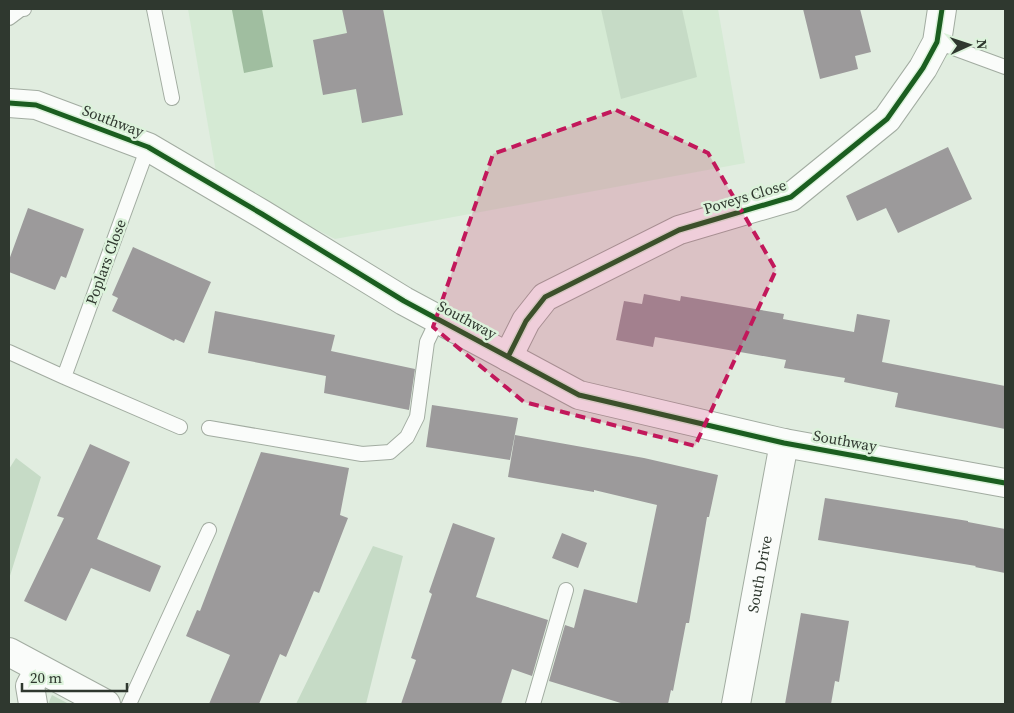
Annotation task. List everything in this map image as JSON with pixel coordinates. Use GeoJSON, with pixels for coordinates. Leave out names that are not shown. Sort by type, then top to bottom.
{"type":"FeatureCollection","features":[{"type":"Feature","properties":{"kind":"street","name":"Poveys Close"},"geometry":{"type":"LineString","coordinates":[[508,357],[526,321],[545,297],[678,230],[791,198],[886,119],[923,68],[937,42],[942,9]]}},
{"type":"Feature","properties":{"kind":"street","name":"Southway"},"geometry":{"type":"LineString","coordinates":[[9,103],[36,105],[148,148],[262,214],[404,301],[578,395],[784,443],[1005,483]]}},
{"type":"Feature","properties":{"kind":"street","name":"South Drive"},"geometry":{"type":"LineString","coordinates":[[736,704],[784,443]]}},
{"type":"Feature","properties":{"kind":"street"},"geometry":{"type":"LineString","coordinates":[[9,652],[106,704]]}},
{"type":"Feature","properties":{"kind":"street"},"geometry":{"type":"LineString","coordinates":[[33,704],[30,686],[38,669]]}},
{"type":"Feature","properties":{"kind":"lane"},"geometry":{"type":"LineString","coordinates":[[9,18],[24,9]]}},
{"type":"Feature","properties":{"kind":"lane"},"geometry":{"type":"LineString","coordinates":[[154,9],[172,98]]}},
{"type":"Feature","properties":{"kind":"lane"},"geometry":{"type":"LineString","coordinates":[[937,42],[1005,67]]}},
{"type":"Feature","properties":{"kind":"lane","name":"Poplars Close"},"geometry":{"type":"LineString","coordinates":[[64,377],[148,148]]}},
{"type":"Feature","properties":{"kind":"lane"},"geometry":{"type":"LineString","coordinates":[[209,428],[362,454],[390,452],[407,438],[417,418],[427,342],[438,319]]}},
{"type":"Feature","properties":{"kind":"lane"},"geometry":{"type":"LineString","coordinates":[[9,352],[180,426]]}},
{"type":"Feature","properties":{"kind":"lane"},"geometry":{"type":"LineString","coordinates":[[129,704],[209,530]]}},
{"type":"Feature","properties":{"kind":"lane"},"geometry":{"type":"LineString","coordinates":[[532,704],[566,590]]}},
{"type":"Feature","properties":{"kind":"highlighted area"},"geometry":{"type":"Polygon","coordinates":[[[616,110],[708,153],[776,270],[695,446],[524,402],[433,327],[493,154],[616,110]]]}},
{"type":"Feature","properties":{"kind":"shaded area"},"geometry":{"type":"Polygon","coordinates":[[[188,9],[718,9],[745,163],[335,239],[217,178],[188,9]]]}},
{"type":"Feature","properties":{"kind":"shaded area"},"geometry":{"type":"Polygon","coordinates":[[[262,9],[273,67],[244,73],[232,10],[262,9]]]}},
{"type":"Feature","properties":{"kind":"shaded area"},"geometry":{"type":"Polygon","coordinates":[[[601,9],[682,9],[697,77],[621,99],[601,9]]]}},
{"type":"Feature","properties":{"kind":"shaded area"},"geometry":{"type":"Polygon","coordinates":[[[16,458],[41,477],[9,579],[9,469],[16,458]]]}},
{"type":"Feature","properties":{"kind":"shaded area"},"geometry":{"type":"Polygon","coordinates":[[[373,546],[403,556],[366,704],[296,704],[373,546]]]}},
{"type":"Feature","properties":{"kind":"shaded area"},"geometry":{"type":"Polygon","coordinates":[[[52,695],[69,704],[48,704],[52,695]]]}},
{"type":"Feature","properties":{"kind":"building"},"geometry":{"type":"Polygon","coordinates":[[[342,9],[383,9],[403,115],[362,123],[356,89],[323,95],[313,40],[347,33],[342,9]]]}},
{"type":"Feature","properties":{"kind":"building"},"geometry":{"type":"Polygon","coordinates":[[[803,9],[860,9],[871,52],[855,56],[858,69],[820,79],[803,9]]]}},
{"type":"Feature","properties":{"kind":"building"},"geometry":{"type":"Polygon","coordinates":[[[948,147],[972,199],[898,233],[886,208],[857,221],[846,196],[948,147]]]}},
{"type":"Feature","properties":{"kind":"building"},"geometry":{"type":"Polygon","coordinates":[[[28,208],[84,229],[66,278],[61,276],[55,290],[9,272],[9,260],[28,208]]]}},
{"type":"Feature","properties":{"kind":"building"},"geometry":{"type":"Polygon","coordinates":[[[133,247],[211,282],[184,343],[175,339],[174,341],[112,311],[118,298],[112,295],[133,247]]]}},
{"type":"Feature","properties":{"kind":"building"},"geometry":{"type":"Polygon","coordinates":[[[644,294],[680,301],[681,296],[784,314],[783,319],[854,332],[857,314],[890,320],[882,362],[1005,386],[1005,429],[895,407],[898,393],[844,382],[845,378],[784,368],[786,360],[655,337],[653,347],[616,340],[624,301],[642,304],[644,294]]]}},
{"type":"Feature","properties":{"kind":"building"},"geometry":{"type":"Polygon","coordinates":[[[215,311],[335,335],[331,351],[415,369],[409,410],[324,393],[326,376],[208,353],[215,311]]]}},
{"type":"Feature","properties":{"kind":"building"},"geometry":{"type":"Polygon","coordinates":[[[432,405],[518,418],[510,460],[426,447],[432,405]]]}},
{"type":"Feature","properties":{"kind":"building"},"geometry":{"type":"Polygon","coordinates":[[[515,435],[644,458],[718,475],[709,517],[707,517],[689,623],[686,623],[673,691],[671,690],[668,704],[624,704],[549,681],[565,625],[574,628],[584,589],[637,603],[657,505],[594,490],[594,492],[508,477],[515,435]]]}},
{"type":"Feature","properties":{"kind":"building"},"geometry":{"type":"Polygon","coordinates":[[[90,444],[130,462],[97,539],[161,566],[150,592],[91,568],[66,621],[24,601],[64,518],[57,516],[90,444]]]}},
{"type":"Feature","properties":{"kind":"building"},"geometry":{"type":"Polygon","coordinates":[[[261,452],[349,468],[340,515],[348,518],[319,593],[314,591],[286,657],[280,654],[259,704],[209,704],[230,655],[186,636],[197,610],[200,611],[261,452]]]}},
{"type":"Feature","properties":{"kind":"building"},"geometry":{"type":"Polygon","coordinates":[[[825,498],[968,521],[1005,529],[1005,573],[976,566],[818,540],[825,498]]]}},
{"type":"Feature","properties":{"kind":"building"},"geometry":{"type":"Polygon","coordinates":[[[453,523],[495,538],[476,597],[548,620],[532,676],[512,669],[501,704],[401,704],[416,660],[411,658],[432,594],[429,592],[453,523]]]}},
{"type":"Feature","properties":{"kind":"building"},"geometry":{"type":"Polygon","coordinates":[[[562,533],[587,543],[578,568],[552,558],[562,533]]]}},
{"type":"Feature","properties":{"kind":"building"},"geometry":{"type":"Polygon","coordinates":[[[801,613],[849,621],[839,682],[835,681],[831,704],[785,704],[801,613]]]}},
{"type":"Feature","properties":{"kind":"cycle path"},"geometry":{"type":"LineString","coordinates":[[508,357],[526,321],[545,297],[679,230],[791,197],[887,119],[923,68],[937,42],[942,9]]}},
{"type":"Feature","properties":{"kind":"cycle path"},"geometry":{"type":"LineString","coordinates":[[9,103],[36,105],[148,147],[404,301],[579,395],[784,443],[1005,483]]}}]}
